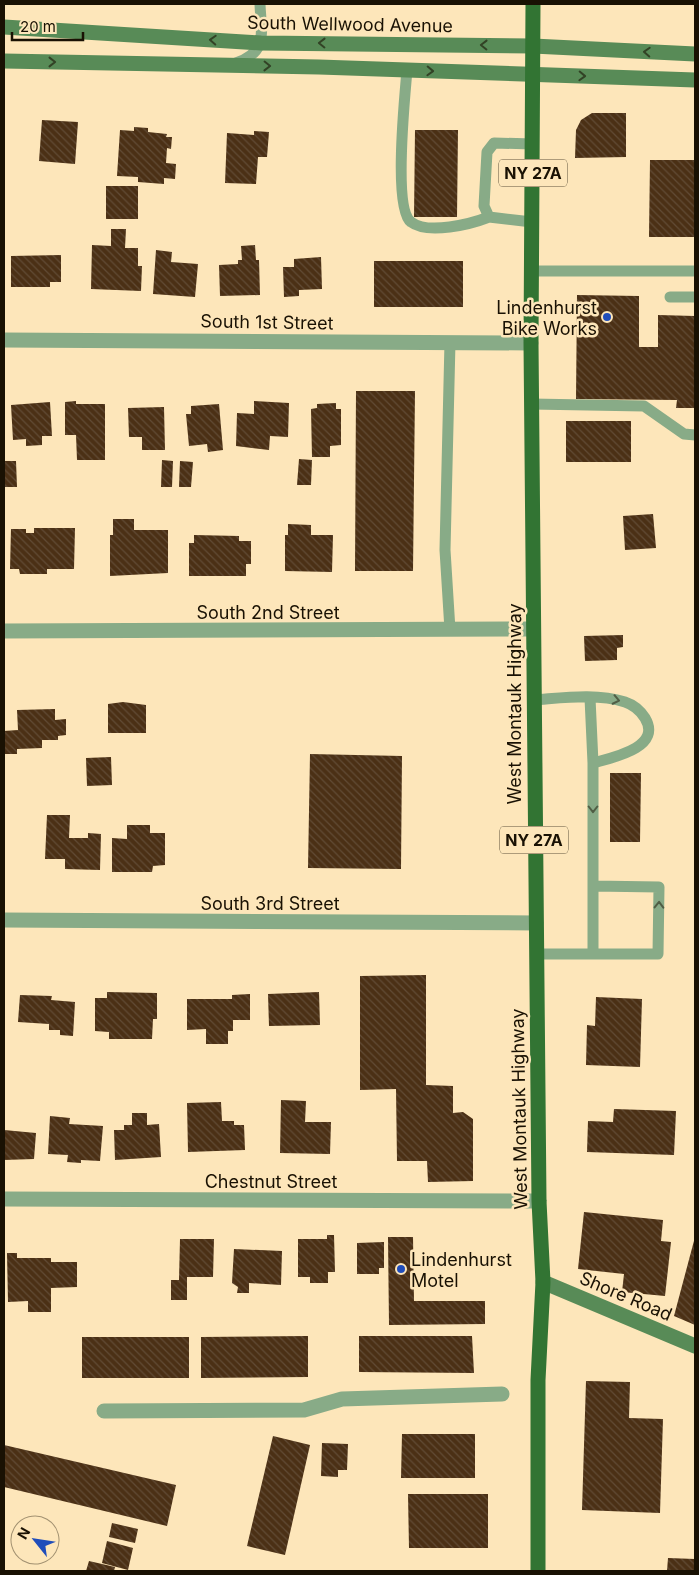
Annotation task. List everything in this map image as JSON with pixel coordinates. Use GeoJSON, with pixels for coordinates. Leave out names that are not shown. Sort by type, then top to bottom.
{"type":"FeatureCollection","features":[{"type":"Feature","properties":{"kind":"main road","name":"NY 27A"},"geometry":{"type":"LineString","coordinates":[[533,4],[533,46]]}},
{"type":"Feature","properties":{"kind":"main road","name":"South Wellwood Avenue"},"geometry":{"type":"LineString","coordinates":[[4,27],[262,43],[533,46],[695,54]]}},
{"type":"Feature","properties":{"kind":"main road","name":"West Montauk Highway"},"geometry":{"type":"LineString","coordinates":[[533,46],[532,629],[538,1201],[543,1282],[538,1380],[538,1571]]}},
{"type":"Feature","properties":{"kind":"main road"},"geometry":{"type":"LineString","coordinates":[[4,61],[230,65],[695,80]]}},
{"type":"Feature","properties":{"kind":"main road","name":"Shore Road"},"geometry":{"type":"LineString","coordinates":[[543,1282],[695,1346]]}},
{"type":"Feature","properties":{"kind":"street","name":"South 1st Street"},"geometry":{"type":"LineString","coordinates":[[4,340],[531,343]]}},
{"type":"Feature","properties":{"kind":"street","name":"South 2nd Street"},"geometry":{"type":"LineString","coordinates":[[4,631],[532,629]]}},
{"type":"Feature","properties":{"kind":"street","name":"South 3rd Street"},"geometry":{"type":"LineString","coordinates":[[4,920],[536,923]]}},
{"type":"Feature","properties":{"kind":"street","name":"Chestnut Street"},"geometry":{"type":"LineString","coordinates":[[4,1199],[538,1201]]}},
{"type":"Feature","properties":{"kind":"street"},"geometry":{"type":"LineString","coordinates":[[104,1411],[304,1410],[342,1399],[502,1394]]}},
{"type":"Feature","properties":{"kind":"lane"},"geometry":{"type":"LineString","coordinates":[[230,65],[253,56],[262,43],[260,4]]}},
{"type":"Feature","properties":{"kind":"lane"},"geometry":{"type":"LineString","coordinates":[[407,70],[403,112],[402,190],[404,214],[410,222],[419,226],[466,226],[489,217],[532,222]]}},
{"type":"Feature","properties":{"kind":"lane"},"geometry":{"type":"LineString","coordinates":[[489,217],[484,206],[487,152],[494,143],[533,144]]}},
{"type":"Feature","properties":{"kind":"lane"},"geometry":{"type":"LineString","coordinates":[[532,271],[695,271]]}},
{"type":"Feature","properties":{"kind":"lane"},"geometry":{"type":"LineString","coordinates":[[670,297],[695,297]]}},
{"type":"Feature","properties":{"kind":"lane"},"geometry":{"type":"LineString","coordinates":[[450,342],[445,550],[450,630]]}},
{"type":"Feature","properties":{"kind":"lane"},"geometry":{"type":"LineString","coordinates":[[531,404],[644,406],[684,434],[695,435]]}},
{"type":"Feature","properties":{"kind":"lane"},"geometry":{"type":"LineString","coordinates":[[590,698],[593,763],[593,954]]}},
{"type":"Feature","properties":{"kind":"lane"},"geometry":{"type":"LineString","coordinates":[[533,700],[607,698],[627,702],[638,708],[648,726],[647,735],[640,745],[629,754],[593,763]]}},
{"type":"Feature","properties":{"kind":"lane"},"geometry":{"type":"LineString","coordinates":[[536,954],[658,954],[659,887],[593,886]]}},
{"type":"Feature","properties":{"kind":"building"},"geometry":{"type":"Polygon","coordinates":[[[592,113],[626,113],[626,157],[575,158],[576,130],[581,120],[592,113]]]}},
{"type":"Feature","properties":{"kind":"building"},"geometry":{"type":"Polygon","coordinates":[[[42,120],[78,122],[75,164],[39,161],[42,120]]]}},
{"type":"Feature","properties":{"kind":"building"},"geometry":{"type":"Polygon","coordinates":[[[134,127],[148,128],[148,132],[167,134],[166,137],[172,137],[171,149],[167,148],[166,163],[176,164],[175,179],[164,178],[164,184],[138,182],[138,177],[117,176],[120,130],[134,131],[134,127]]]}},
{"type":"Feature","properties":{"kind":"building"},"geometry":{"type":"Polygon","coordinates":[[[415,130],[458,130],[457,217],[414,217],[415,130]]]}},
{"type":"Feature","properties":{"kind":"building"},"geometry":{"type":"Polygon","coordinates":[[[254,131],[269,132],[267,157],[258,157],[256,184],[225,183],[227,133],[254,135],[254,131]]]}},
{"type":"Feature","properties":{"kind":"building"},"geometry":{"type":"Polygon","coordinates":[[[650,160],[695,160],[695,237],[649,237],[650,160]]]}},
{"type":"Feature","properties":{"kind":"building"},"geometry":{"type":"Polygon","coordinates":[[[106,186],[138,186],[138,219],[106,219],[106,186]]]}},
{"type":"Feature","properties":{"kind":"building"},"geometry":{"type":"Polygon","coordinates":[[[111,229],[126,229],[125,248],[138,248],[138,266],[142,266],[141,291],[91,289],[92,245],[111,246],[111,229]]]}},
{"type":"Feature","properties":{"kind":"building"},"geometry":{"type":"Polygon","coordinates":[[[255,245],[256,260],[259,260],[260,295],[220,296],[219,265],[238,264],[238,260],[242,260],[241,246],[255,245]]]}},
{"type":"Feature","properties":{"kind":"building"},"geometry":{"type":"Polygon","coordinates":[[[156,250],[172,252],[171,262],[198,264],[195,297],[153,294],[156,250]]]}},
{"type":"Feature","properties":{"kind":"building"},"geometry":{"type":"Polygon","coordinates":[[[61,255],[61,282],[50,282],[50,287],[11,287],[11,256],[61,255]]]}},
{"type":"Feature","properties":{"kind":"building"},"geometry":{"type":"Polygon","coordinates":[[[321,257],[322,289],[299,290],[299,296],[284,297],[283,267],[294,267],[294,259],[321,257]]]}},
{"type":"Feature","properties":{"kind":"building"},"geometry":{"type":"Polygon","coordinates":[[[374,261],[463,261],[463,307],[374,307],[374,261]]]}},
{"type":"Feature","properties":{"kind":"building"},"geometry":{"type":"Polygon","coordinates":[[[577,295],[639,296],[639,347],[658,347],[658,315],[695,316],[695,408],[676,408],[677,400],[576,399],[577,295]]]}},
{"type":"Feature","properties":{"kind":"building"},"geometry":{"type":"Polygon","coordinates":[[[356,391],[415,391],[413,571],[355,571],[356,391]]]}},
{"type":"Feature","properties":{"kind":"building"},"geometry":{"type":"Polygon","coordinates":[[[76,401],[76,404],[105,404],[105,460],[77,460],[76,435],[65,435],[65,402],[76,401]]]}},
{"type":"Feature","properties":{"kind":"building"},"geometry":{"type":"Polygon","coordinates":[[[254,401],[289,403],[288,437],[270,436],[269,450],[236,446],[237,413],[254,414],[254,401]]]}},
{"type":"Feature","properties":{"kind":"building"},"geometry":{"type":"Polygon","coordinates":[[[50,402],[52,436],[42,436],[42,445],[26,446],[26,439],[13,440],[11,405],[50,402]]]}},
{"type":"Feature","properties":{"kind":"building"},"geometry":{"type":"Polygon","coordinates":[[[336,403],[336,409],[341,409],[341,445],[330,446],[330,457],[312,457],[311,409],[317,408],[317,404],[336,403]]]}},
{"type":"Feature","properties":{"kind":"building"},"geometry":{"type":"Polygon","coordinates":[[[219,404],[223,450],[208,452],[207,444],[189,446],[186,414],[191,414],[191,406],[219,404]]]}},
{"type":"Feature","properties":{"kind":"building"},"geometry":{"type":"Polygon","coordinates":[[[164,407],[165,450],[142,450],[142,437],[129,437],[128,408],[164,407]]]}},
{"type":"Feature","properties":{"kind":"building"},"geometry":{"type":"Polygon","coordinates":[[[566,421],[631,421],[631,462],[566,462],[566,421]]]}},
{"type":"Feature","properties":{"kind":"building"},"geometry":{"type":"Polygon","coordinates":[[[299,459],[312,460],[311,485],[297,485],[299,459]]]}},
{"type":"Feature","properties":{"kind":"building"},"geometry":{"type":"Polygon","coordinates":[[[162,460],[173,461],[172,487],[161,487],[162,460]]]}},
{"type":"Feature","properties":{"kind":"building"},"geometry":{"type":"Polygon","coordinates":[[[4,461],[16,461],[17,487],[4,487],[4,461]]]}},
{"type":"Feature","properties":{"kind":"building"},"geometry":{"type":"Polygon","coordinates":[[[180,461],[193,462],[191,487],[179,487],[180,461]]]}},
{"type":"Feature","properties":{"kind":"building"},"geometry":{"type":"Polygon","coordinates":[[[653,514],[656,548],[625,550],[623,516],[653,514]]]}},
{"type":"Feature","properties":{"kind":"building"},"geometry":{"type":"Polygon","coordinates":[[[113,519],[134,519],[134,530],[168,530],[168,573],[110,576],[110,535],[113,535],[113,519]]]}},
{"type":"Feature","properties":{"kind":"building"},"geometry":{"type":"Polygon","coordinates":[[[288,524],[311,525],[311,535],[333,535],[332,572],[285,571],[285,535],[288,535],[288,524]]]}},
{"type":"Feature","properties":{"kind":"building"},"geometry":{"type":"Polygon","coordinates":[[[34,528],[75,528],[74,569],[47,569],[47,574],[20,574],[19,569],[10,569],[11,529],[26,529],[26,533],[34,533],[34,528]]]}},
{"type":"Feature","properties":{"kind":"building"},"geometry":{"type":"Polygon","coordinates":[[[194,535],[239,536],[239,541],[251,541],[251,564],[246,564],[246,576],[189,576],[189,543],[194,543],[194,535]]]}},
{"type":"Feature","properties":{"kind":"building"},"geometry":{"type":"Polygon","coordinates":[[[623,635],[623,647],[617,648],[617,660],[585,661],[584,636],[623,635]]]}},
{"type":"Feature","properties":{"kind":"building"},"geometry":{"type":"Polygon","coordinates":[[[123,702],[146,705],[146,733],[108,733],[108,704],[123,702]]]}},
{"type":"Feature","properties":{"kind":"building"},"geometry":{"type":"Polygon","coordinates":[[[55,709],[55,720],[66,719],[66,735],[58,736],[58,740],[42,740],[42,748],[17,749],[17,754],[4,754],[4,731],[18,730],[17,710],[55,709]]]}},
{"type":"Feature","properties":{"kind":"building"},"geometry":{"type":"Polygon","coordinates":[[[310,754],[402,756],[401,869],[308,868],[310,754]]]}},
{"type":"Feature","properties":{"kind":"building"},"geometry":{"type":"Polygon","coordinates":[[[111,757],[112,785],[87,786],[86,758],[111,757]]]}},
{"type":"Feature","properties":{"kind":"building"},"geometry":{"type":"Polygon","coordinates":[[[610,773],[641,773],[640,842],[610,842],[610,773]]]}},
{"type":"Feature","properties":{"kind":"building"},"geometry":{"type":"Polygon","coordinates":[[[47,815],[70,815],[69,838],[88,838],[88,833],[101,834],[100,870],[65,869],[65,859],[45,859],[47,815]]]}},
{"type":"Feature","properties":{"kind":"building"},"geometry":{"type":"Polygon","coordinates":[[[127,825],[150,825],[150,833],[165,833],[165,865],[153,866],[152,872],[112,872],[112,838],[127,839],[127,825]]]}},
{"type":"Feature","properties":{"kind":"building"},"geometry":{"type":"Polygon","coordinates":[[[426,975],[426,1085],[453,1086],[453,1113],[463,1112],[473,1119],[473,1181],[428,1182],[427,1161],[397,1161],[396,1089],[360,1090],[360,976],[426,975]]]}},
{"type":"Feature","properties":{"kind":"building"},"geometry":{"type":"Polygon","coordinates":[[[107,992],[157,993],[157,1019],[153,1019],[152,1039],[109,1039],[109,1032],[95,1031],[95,998],[107,998],[107,992]]]}},
{"type":"Feature","properties":{"kind":"building"},"geometry":{"type":"Polygon","coordinates":[[[319,992],[320,1025],[269,1026],[268,994],[319,992]]]}},
{"type":"Feature","properties":{"kind":"building"},"geometry":{"type":"Polygon","coordinates":[[[250,994],[250,1020],[233,1020],[233,1031],[228,1031],[228,1044],[206,1044],[206,1029],[187,1030],[187,999],[232,999],[232,995],[250,994]]]}},
{"type":"Feature","properties":{"kind":"building"},"geometry":{"type":"Polygon","coordinates":[[[20,995],[52,996],[51,1000],[75,1002],[73,1036],[60,1035],[60,1030],[49,1030],[49,1024],[18,1022],[20,995]]]}},
{"type":"Feature","properties":{"kind":"building"},"geometry":{"type":"Polygon","coordinates":[[[596,997],[642,999],[640,1067],[586,1065],[587,1025],[595,1026],[596,997]]]}},
{"type":"Feature","properties":{"kind":"building"},"geometry":{"type":"Polygon","coordinates":[[[281,1100],[306,1101],[305,1122],[331,1122],[330,1154],[280,1153],[281,1100]]]}},
{"type":"Feature","properties":{"kind":"building"},"geometry":{"type":"Polygon","coordinates":[[[221,1102],[222,1121],[234,1121],[234,1125],[244,1125],[245,1150],[188,1152],[187,1103],[221,1102]]]}},
{"type":"Feature","properties":{"kind":"building"},"geometry":{"type":"Polygon","coordinates":[[[614,1109],[676,1111],[674,1155],[587,1152],[588,1121],[613,1122],[614,1109]]]}},
{"type":"Feature","properties":{"kind":"building"},"geometry":{"type":"Polygon","coordinates":[[[132,1113],[147,1113],[147,1125],[159,1124],[161,1157],[115,1160],[114,1130],[124,1130],[124,1125],[132,1125],[132,1113]]]}},
{"type":"Feature","properties":{"kind":"building"},"geometry":{"type":"Polygon","coordinates":[[[50,1116],[70,1118],[69,1124],[103,1126],[100,1161],[81,1160],[81,1163],[67,1162],[68,1155],[48,1154],[50,1116]]]}},
{"type":"Feature","properties":{"kind":"building"},"geometry":{"type":"Polygon","coordinates":[[[4,1130],[36,1133],[34,1159],[4,1160],[4,1130]]]}},
{"type":"Feature","properties":{"kind":"building"},"geometry":{"type":"Polygon","coordinates":[[[584,1212],[663,1220],[661,1241],[671,1242],[665,1296],[622,1292],[624,1274],[578,1269],[584,1212]]]}},
{"type":"Feature","properties":{"kind":"building"},"geometry":{"type":"Polygon","coordinates":[[[327,1235],[334,1235],[335,1272],[328,1272],[328,1283],[310,1283],[310,1277],[298,1277],[298,1239],[327,1239],[327,1235]]]}},
{"type":"Feature","properties":{"kind":"building","name":"Lindenhurst Motel"},"geometry":{"type":"Polygon","coordinates":[[[388,1237],[413,1237],[414,1301],[485,1301],[485,1324],[389,1325],[388,1237]]]}},
{"type":"Feature","properties":{"kind":"building"},"geometry":{"type":"Polygon","coordinates":[[[695,1237],[695,1325],[674,1316],[695,1237]]]}},
{"type":"Feature","properties":{"kind":"building"},"geometry":{"type":"Polygon","coordinates":[[[180,1239],[214,1239],[213,1277],[187,1277],[187,1300],[171,1300],[171,1280],[179,1280],[180,1239]]]}},
{"type":"Feature","properties":{"kind":"building"},"geometry":{"type":"Polygon","coordinates":[[[384,1242],[384,1268],[379,1268],[379,1274],[357,1274],[357,1243],[384,1242]]]}},
{"type":"Feature","properties":{"kind":"building"},"geometry":{"type":"Polygon","coordinates":[[[234,1249],[282,1251],[281,1285],[249,1283],[249,1293],[237,1293],[238,1287],[232,1283],[234,1249]]]}},
{"type":"Feature","properties":{"kind":"building"},"geometry":{"type":"Polygon","coordinates":[[[7,1253],[17,1253],[17,1258],[51,1258],[51,1262],[77,1262],[77,1287],[51,1288],[51,1312],[28,1312],[28,1301],[8,1302],[7,1253]]]}},
{"type":"Feature","properties":{"kind":"building"},"geometry":{"type":"Polygon","coordinates":[[[308,1336],[308,1377],[201,1378],[201,1337],[308,1336]]]}},
{"type":"Feature","properties":{"kind":"building"},"geometry":{"type":"Polygon","coordinates":[[[359,1336],[472,1336],[474,1373],[359,1372],[359,1336]]]}},
{"type":"Feature","properties":{"kind":"building"},"geometry":{"type":"Polygon","coordinates":[[[82,1337],[189,1337],[189,1378],[82,1378],[82,1337]]]}},
{"type":"Feature","properties":{"kind":"building"},"geometry":{"type":"Polygon","coordinates":[[[586,1381],[630,1382],[629,1418],[663,1419],[660,1513],[582,1510],[586,1381]]]}},
{"type":"Feature","properties":{"kind":"building"},"geometry":{"type":"Polygon","coordinates":[[[402,1434],[475,1434],[475,1478],[401,1478],[402,1434]]]}},
{"type":"Feature","properties":{"kind":"building"},"geometry":{"type":"Polygon","coordinates":[[[273,1436],[310,1445],[285,1555],[247,1546],[273,1436]]]}},
{"type":"Feature","properties":{"kind":"building"},"geometry":{"type":"Polygon","coordinates":[[[322,1443],[348,1444],[347,1470],[338,1470],[338,1477],[321,1476],[322,1443]]]}},
{"type":"Feature","properties":{"kind":"building"},"geometry":{"type":"Polygon","coordinates":[[[4,1445],[176,1485],[167,1526],[4,1487],[4,1445]]]}},
{"type":"Feature","properties":{"kind":"building"},"geometry":{"type":"Polygon","coordinates":[[[408,1494],[488,1494],[488,1548],[409,1548],[408,1494]]]}},
{"type":"Feature","properties":{"kind":"building"},"geometry":{"type":"Polygon","coordinates":[[[112,1523],[138,1529],[135,1543],[109,1537],[112,1523]]]}},
{"type":"Feature","properties":{"kind":"building"},"geometry":{"type":"Polygon","coordinates":[[[107,1541],[133,1548],[128,1570],[102,1563],[107,1541]]]}},
{"type":"Feature","properties":{"kind":"building"},"geometry":{"type":"Polygon","coordinates":[[[668,1558],[695,1559],[695,1571],[667,1571],[668,1558]]]}},
{"type":"Feature","properties":{"kind":"building"},"geometry":{"type":"Polygon","coordinates":[[[89,1561],[115,1567],[114,1571],[86,1571],[89,1561]]]}},
{"type":"Feature","properties":{"kind":"place","name":"Lindenhurst Bike Works"},"geometry":{"type":"Point","coordinates":[607,317]}},
{"type":"Feature","properties":{"kind":"place","name":"Lindenhurst Motel"},"geometry":{"type":"Point","coordinates":[401,1269]}}]}
